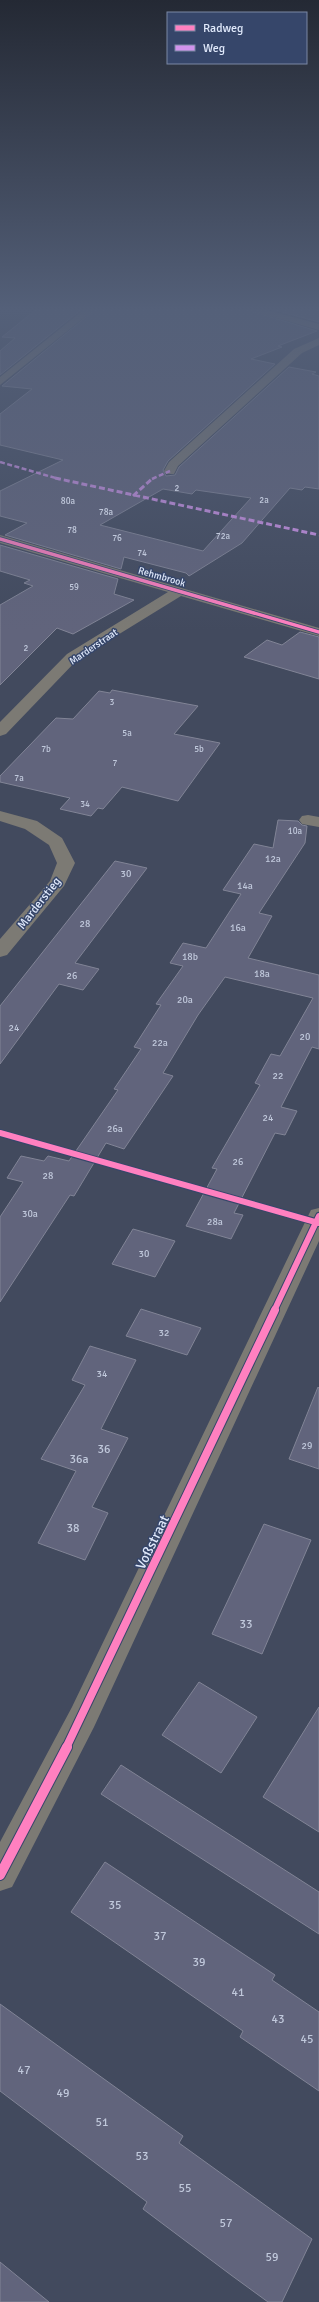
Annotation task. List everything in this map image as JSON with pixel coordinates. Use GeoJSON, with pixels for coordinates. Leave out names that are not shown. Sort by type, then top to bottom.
{"type":"FeatureCollection","features":[{"type":"Feature","properties":{"kind":"street"},"geometry":{"type":"LineString","coordinates":[[170,471],[173,464],[227,415]]}},
{"type":"Feature","properties":{"kind":"street","name":"Rehmbrook"},"geometry":{"type":"LineString","coordinates":[[0,539],[319,632]]}},
{"type":"Feature","properties":{"kind":"street","name":"Marderstraat"},"geometry":{"type":"LineString","coordinates":[[0,731],[72,657],[180,591]]}},
{"type":"Feature","properties":{"kind":"street","name":"Marderstieg"},"geometry":{"type":"LineString","coordinates":[[0,816],[31,825],[56,842],[66,863],[58,882],[0,951]]}},
{"type":"Feature","properties":{"kind":"street","name":"Voßstraat"},"geometry":{"type":"LineString","coordinates":[[0,1875],[83,1717],[319,1216]]}},
{"type":"Feature","properties":{"kind":"building"},"geometry":{"type":"Polygon","coordinates":[[[0,415],[218,415],[168,461],[163,470],[166,476],[175,475],[179,467],[236,415],[319,415],[319,489],[305,487],[302,490],[290,488],[242,543],[189,576],[186,573],[124,557],[121,569],[5,535],[27,523],[0,516],[0,491],[63,460],[0,445],[0,415]],[[163,489],[100,525],[203,551],[251,498],[196,490],[192,494],[163,489]]]}},
{"type":"Feature","properties":{"kind":"building"},"geometry":{"type":"Polygon","coordinates":[[[0,545],[118,579],[114,594],[134,600],[73,634],[57,628],[0,685],[0,605],[33,586],[24,583],[30,580],[0,571],[0,545]]]}},
{"type":"Feature","properties":{"kind":"building"},"geometry":{"type":"Polygon","coordinates":[[[300,632],[319,637],[319,679],[244,657],[267,640],[282,645],[300,632]]]}},
{"type":"Feature","properties":{"kind":"building"},"geometry":{"type":"Polygon","coordinates":[[[112,690],[198,706],[174,734],[220,743],[178,801],[122,787],[103,809],[98,808],[91,816],[60,809],[70,798],[0,782],[0,776],[56,718],[73,719],[99,691],[110,693],[112,690]]]}},
{"type":"Feature","properties":{"kind":"building"},"geometry":{"type":"Polygon","coordinates":[[[278,820],[298,821],[302,825],[307,826],[305,843],[259,913],[272,916],[248,958],[319,975],[319,1049],[312,1047],[281,1107],[297,1111],[285,1135],[275,1133],[234,1213],[243,1215],[231,1239],[186,1226],[217,1169],[212,1168],[260,1085],[255,1083],[271,1054],[280,1056],[313,998],[225,977],[198,1015],[163,1073],[173,1076],[124,1149],[106,1143],[74,1196],[70,1195],[0,1302],[0,1217],[23,1182],[7,1178],[21,1156],[44,1161],[48,1156],[69,1161],[118,1090],[114,1089],[141,1049],[134,1047],[161,1005],[156,1004],[183,966],[170,963],[183,943],[206,948],[241,894],[223,890],[254,844],[273,848],[278,820]]]}},
{"type":"Feature","properties":{"kind":"building"},"geometry":{"type":"Polygon","coordinates":[[[115,861],[147,868],[75,963],[99,969],[83,990],[59,984],[0,1064],[0,1006],[115,861]]]}},
{"type":"Feature","properties":{"kind":"building"},"geometry":{"type":"Polygon","coordinates":[[[133,1229],[175,1241],[155,1277],[112,1264],[133,1229]]]}},
{"type":"Feature","properties":{"kind":"building"},"geometry":{"type":"Polygon","coordinates":[[[141,1309],[201,1328],[187,1355],[126,1336],[141,1309]]]}},
{"type":"Feature","properties":{"kind":"building"},"geometry":{"type":"Polygon","coordinates":[[[90,1346],[136,1360],[101,1429],[128,1438],[92,1507],[108,1513],[85,1560],[38,1543],[76,1471],[41,1459],[85,1385],[72,1380],[90,1346]]]}},
{"type":"Feature","properties":{"kind":"building"},"geometry":{"type":"Polygon","coordinates":[[[318,1387],[319,1388],[319,1469],[289,1459],[318,1387]]]}},
{"type":"Feature","properties":{"kind":"building"},"geometry":{"type":"Polygon","coordinates":[[[264,1524],[311,1540],[262,1654],[212,1634],[264,1524]]]}},
{"type":"Feature","properties":{"kind":"building"},"geometry":{"type":"Polygon","coordinates":[[[199,1682],[257,1717],[221,1773],[162,1735],[199,1682]]]}},
{"type":"Feature","properties":{"kind":"building"},"geometry":{"type":"Polygon","coordinates":[[[319,1707],[319,1832],[263,1797],[319,1707]]]}},
{"type":"Feature","properties":{"kind":"building"},"geometry":{"type":"Polygon","coordinates":[[[121,1765],[319,1892],[319,1934],[101,1794],[121,1765]]]}},
{"type":"Feature","properties":{"kind":"building"},"geometry":{"type":"Polygon","coordinates":[[[105,1862],[275,1975],[272,1980],[319,2012],[319,2091],[240,2037],[243,2031],[71,1912],[105,1862]]]}},
{"type":"Feature","properties":{"kind":"building"},"geometry":{"type":"Polygon","coordinates":[[[0,2004],[183,2136],[179,2143],[312,2239],[282,2302],[268,2302],[231,2275],[143,2209],[147,2202],[0,2091],[0,2004]]]}},
{"type":"Feature","properties":{"kind":"building"},"geometry":{"type":"Polygon","coordinates":[[[0,2262],[49,2302],[0,2302],[0,2262]]]}},
{"type":"Feature","properties":{"kind":"marked path"},"geometry":{"type":"LineString","coordinates":[[0,462],[78,484],[319,535]]}},
{"type":"Feature","properties":{"kind":"marked path"},"geometry":{"type":"LineString","coordinates":[[133,496],[155,476],[170,471]]}},
{"type":"Feature","properties":{"kind":"cycle path"},"geometry":{"type":"LineString","coordinates":[[0,539],[319,632]]}},
{"type":"Feature","properties":{"kind":"cycle path"},"geometry":{"type":"LineString","coordinates":[[0,1133],[319,1223]]}},
{"type":"Feature","properties":{"kind":"cycle path"},"geometry":{"type":"LineString","coordinates":[[0,1875],[83,1717],[319,1216]]}}]}
